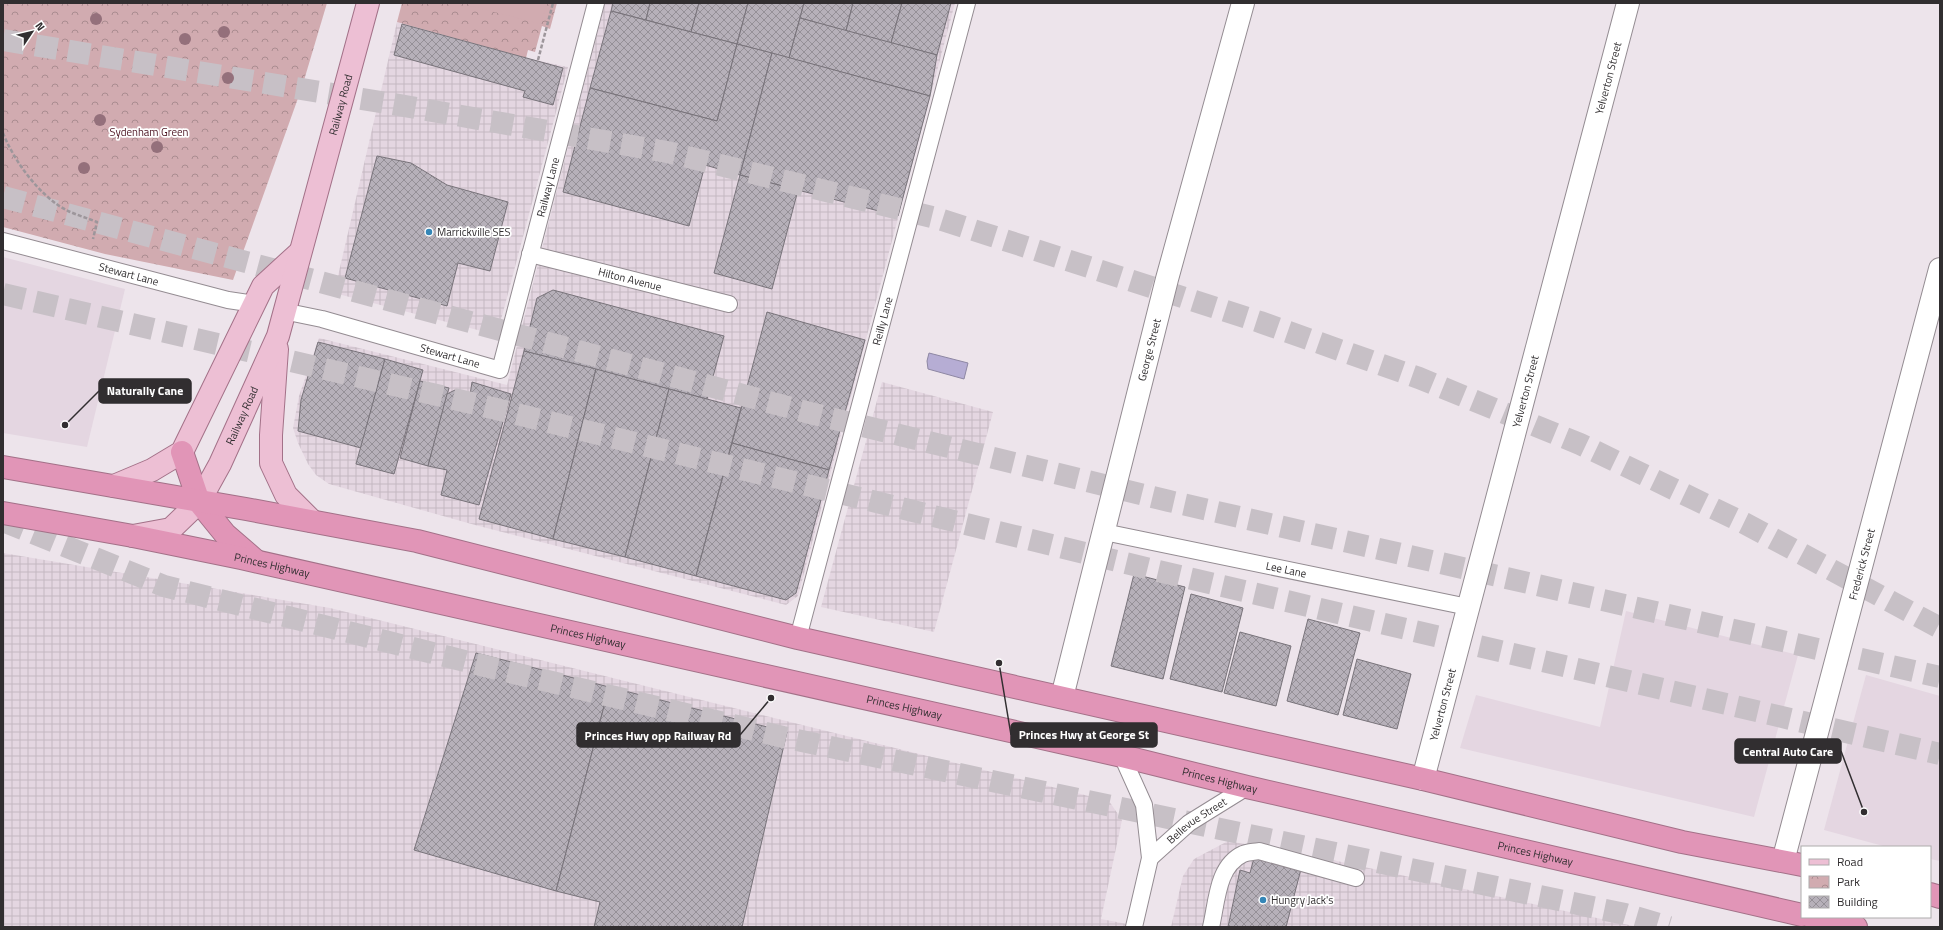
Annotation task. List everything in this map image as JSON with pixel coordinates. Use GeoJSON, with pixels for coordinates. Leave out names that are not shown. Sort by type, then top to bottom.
{"type":"FeatureCollection","features":[{"type":"Feature","properties":{"kind":"highway"},"geometry":{"type":"LineString","coordinates":[[182,452],[199,502],[225,534],[258,562]]}},
{"type":"Feature","properties":{"kind":"highway"},"geometry":{"type":"LineString","coordinates":[[3,467],[312,521],[417,541],[798,638],[1424,779],[1682,842],[1792,863]]}},
{"type":"Feature","properties":{"kind":"highway","name":"Princes Highway"},"geometry":{"type":"LineString","coordinates":[[3,514],[133,536],[258,562],[1122,756],[1247,787],[1801,915]]}},
{"type":"Feature","properties":{"kind":"highway"},"geometry":{"type":"LineString","coordinates":[[1816,918],[1856,927]]}},
{"type":"Feature","properties":{"kind":"main road","name":"Railway Road"},"geometry":{"type":"LineString","coordinates":[[133,536],[171,529],[199,502],[220,464],[278,336],[283,311],[368,3]]}},
{"type":"Feature","properties":{"kind":"main road"},"geometry":{"type":"LineString","coordinates":[[114,486],[152,470],[182,452],[263,286],[299,253]]}},
{"type":"Feature","properties":{"kind":"main road"},"geometry":{"type":"LineString","coordinates":[[278,336],[271,435],[271,463],[286,495],[312,521]]}},
{"type":"Feature","properties":{"kind":"street","name":"George Street"},"geometry":{"type":"LineString","coordinates":[[1062,697],[1167,279],[1243,3]]}},
{"type":"Feature","properties":{"kind":"street","name":"Yelverton Street"},"geometry":{"type":"LineString","coordinates":[[1424,779],[1468,606],[1628,3]]}},
{"type":"Feature","properties":{"kind":"street","name":"Frederick Street"},"geometry":{"type":"LineString","coordinates":[[1792,863],[1940,268]]}},
{"type":"Feature","properties":{"kind":"lane","name":"Railway Lane"},"geometry":{"type":"LineString","coordinates":[[500,370],[596,3]]}},
{"type":"Feature","properties":{"kind":"lane","name":"Reilly Lane"},"geometry":{"type":"LineString","coordinates":[[798,638],[967,3]]}},
{"type":"Feature","properties":{"kind":"lane","name":"Stewart Lane"},"geometry":{"type":"LineString","coordinates":[[3,241],[228,300],[255,304]]}},
{"type":"Feature","properties":{"kind":"lane","name":"Hilton Avenue"},"geometry":{"type":"LineString","coordinates":[[530,254],[729,304]]}},
{"type":"Feature","properties":{"kind":"lane","name":"Stewart Lane"},"geometry":{"type":"LineString","coordinates":[[283,311],[322,319],[500,370]]}},
{"type":"Feature","properties":{"kind":"lane","name":"Lee Lane"},"geometry":{"type":"LineString","coordinates":[[1104,532],[1468,606]]}},
{"type":"Feature","properties":{"kind":"lane"},"geometry":{"type":"LineString","coordinates":[[1122,756],[1144,805],[1150,858],[1134,927]]}},
{"type":"Feature","properties":{"kind":"lane","name":"Bellevue Street"},"geometry":{"type":"LineString","coordinates":[[1150,858],[1189,823],[1247,787]]}},
{"type":"Feature","properties":{"kind":"lane"},"geometry":{"type":"LineString","coordinates":[[1211,927],[1223,875],[1231,864],[1243,854],[1259,851],[1356,878]]}},
{"type":"Feature","properties":{"kind":"path"},"geometry":{"type":"LineString","coordinates":[[538,60],[553,3]]}},
{"type":"Feature","properties":{"kind":"path"},"geometry":{"type":"LineString","coordinates":[[3,133],[8,145],[23,169],[42,192],[67,210],[97,222]]}},
{"type":"Feature","properties":{"kind":"shaded area"},"geometry":{"type":"Polygon","coordinates":[[[605,3],[955,3],[798,596],[786,605],[475,525],[329,484],[316,475],[308,464],[293,428],[299,396],[319,338],[507,385],[605,3]]]}},
{"type":"Feature","properties":{"kind":"shaded area"},"geometry":{"type":"Polygon","coordinates":[[[397,22],[526,58],[568,67],[497,335],[334,293],[397,22]]]}},
{"type":"Feature","properties":{"kind":"shaded area"},"geometry":{"type":"Polygon","coordinates":[[[3,257],[125,289],[87,447],[3,433],[3,257]]]}},
{"type":"Feature","properties":{"kind":"shaded area"},"geometry":{"type":"Polygon","coordinates":[[[929,353],[968,363],[964,379],[928,369],[927,361],[929,353]]]}},
{"type":"Feature","properties":{"kind":"shaded area"},"geometry":{"type":"Polygon","coordinates":[[[882,382],[993,412],[934,632],[821,607],[882,382]]]}},
{"type":"Feature","properties":{"kind":"shaded area"},"geometry":{"type":"Polygon","coordinates":[[[3,553],[330,608],[1109,801],[1122,820],[1101,919],[1143,927],[3,927],[3,553]]]}},
{"type":"Feature","properties":{"kind":"shaded area"},"geometry":{"type":"Polygon","coordinates":[[[1626,611],[1798,655],[1754,817],[1460,748],[1476,695],[1600,727],[1626,611]]]}},
{"type":"Feature","properties":{"kind":"shaded area"},"geometry":{"type":"Polygon","coordinates":[[[1866,675],[1940,696],[1940,861],[1931,859],[1931,846],[1883,846],[1824,830],[1866,675]]]}},
{"type":"Feature","properties":{"kind":"shaded area"},"geometry":{"type":"Polygon","coordinates":[[[1228,841],[1337,861],[1638,927],[1171,927],[1183,876],[1194,859],[1228,841]]]}},
{"type":"Feature","properties":{"kind":"green space","name":"Sydenham Green"},"geometry":{"type":"Polygon","coordinates":[[[3,3],[327,3],[302,87],[233,280],[105,254],[3,227],[3,3]]]}},
{"type":"Feature","properties":{"kind":"green space"},"geometry":{"type":"Polygon","coordinates":[[[402,3],[557,3],[550,29],[542,26],[535,52],[528,50],[526,58],[397,22],[402,3]]]}},
{"type":"Feature","properties":{"kind":"green space"},"geometry":{"type":"Polygon","coordinates":[[[471,3],[547,3],[541,24],[471,6],[471,3]]]}},
{"type":"Feature","properties":{"kind":"building"},"geometry":{"type":"Polygon","coordinates":[[[613,3],[650,3],[646,20],[611,11],[613,3]]]}},
{"type":"Feature","properties":{"kind":"building"},"geometry":{"type":"Polygon","coordinates":[[[650,3],[699,3],[691,32],[646,20],[650,3]]]}},
{"type":"Feature","properties":{"kind":"building"},"geometry":{"type":"Polygon","coordinates":[[[699,3],[748,3],[737,44],[691,32],[699,3]]]}},
{"type":"Feature","properties":{"kind":"building"},"geometry":{"type":"Polygon","coordinates":[[[748,3],[804,3],[789,58],[737,44],[748,3]]]}},
{"type":"Feature","properties":{"kind":"building"},"geometry":{"type":"Polygon","coordinates":[[[804,3],[853,3],[846,31],[800,18],[804,3]]]}},
{"type":"Feature","properties":{"kind":"building"},"geometry":{"type":"Polygon","coordinates":[[[853,3],[902,3],[891,43],[846,31],[853,3]]]}},
{"type":"Feature","properties":{"kind":"building"},"geometry":{"type":"Polygon","coordinates":[[[902,3],[951,3],[937,55],[891,43],[902,3]]]}},
{"type":"Feature","properties":{"kind":"building"},"geometry":{"type":"Polygon","coordinates":[[[611,11],[737,44],[717,121],[590,88],[611,11]]]}},
{"type":"Feature","properties":{"kind":"building"},"geometry":{"type":"Polygon","coordinates":[[[800,18],[937,55],[930,96],[789,58],[800,18]]]}},
{"type":"Feature","properties":{"kind":"building"},"geometry":{"type":"Polygon","coordinates":[[[402,24],[563,68],[553,105],[523,97],[525,91],[394,55],[402,24]]]}},
{"type":"Feature","properties":{"kind":"building"},"geometry":{"type":"Polygon","coordinates":[[[737,44],[772,53],[740,175],[705,165],[689,226],[563,192],[590,88],[717,121],[737,44]]]}},
{"type":"Feature","properties":{"kind":"building"},"geometry":{"type":"Polygon","coordinates":[[[772,53],[930,96],[898,216],[740,175],[772,53]]]}},
{"type":"Feature","properties":{"kind":"building","name":"Marrickville SES"},"geometry":{"type":"Polygon","coordinates":[[[377,156],[411,163],[447,185],[508,202],[490,271],[458,263],[447,306],[345,278],[377,156]]]}},
{"type":"Feature","properties":{"kind":"building"},"geometry":{"type":"Polygon","coordinates":[[[740,175],[798,190],[772,289],[714,273],[740,175]]]}},
{"type":"Feature","properties":{"kind":"building"},"geometry":{"type":"Polygon","coordinates":[[[553,290],[724,336],[707,399],[524,351],[537,298],[553,290]]]}},
{"type":"Feature","properties":{"kind":"building"},"geometry":{"type":"Polygon","coordinates":[[[767,312],[865,340],[829,470],[732,443],[767,312]]]}},
{"type":"Feature","properties":{"kind":"building"},"geometry":{"type":"Polygon","coordinates":[[[318,342],[385,359],[361,448],[298,431],[301,400],[318,342]]]}},
{"type":"Feature","properties":{"kind":"building"},"geometry":{"type":"Polygon","coordinates":[[[524,351],[596,369],[553,539],[479,519],[524,351]]]}},
{"type":"Feature","properties":{"kind":"building"},"geometry":{"type":"Polygon","coordinates":[[[385,359],[423,370],[394,474],[356,464],[385,359]]]}},
{"type":"Feature","properties":{"kind":"building"},"geometry":{"type":"Polygon","coordinates":[[[596,369],[669,389],[625,557],[553,539],[596,369]]]}},
{"type":"Feature","properties":{"kind":"building"},"geometry":{"type":"Polygon","coordinates":[[[420,381],[449,388],[428,466],[400,458],[420,381]]]}},
{"type":"Feature","properties":{"kind":"building"},"geometry":{"type":"Polygon","coordinates":[[[472,382],[511,394],[479,505],[441,495],[447,470],[428,466],[447,394],[455,390],[470,395],[472,382]]]}},
{"type":"Feature","properties":{"kind":"building"},"geometry":{"type":"Polygon","coordinates":[[[669,389],[741,408],[696,576],[625,557],[669,389]]]}},
{"type":"Feature","properties":{"kind":"building"},"geometry":{"type":"Polygon","coordinates":[[[732,443],[829,470],[796,593],[786,600],[696,576],[732,443]]]}},
{"type":"Feature","properties":{"kind":"building"},"geometry":{"type":"Polygon","coordinates":[[[1134,574],[1185,587],[1163,679],[1111,666],[1134,574]]]}},
{"type":"Feature","properties":{"kind":"building"},"geometry":{"type":"Polygon","coordinates":[[[1191,594],[1243,608],[1222,692],[1170,679],[1191,594]]]}},
{"type":"Feature","properties":{"kind":"building"},"geometry":{"type":"Polygon","coordinates":[[[1308,619],[1360,633],[1338,715],[1287,701],[1308,619]]]}},
{"type":"Feature","properties":{"kind":"building"},"geometry":{"type":"Polygon","coordinates":[[[1240,632],[1291,646],[1276,706],[1224,693],[1240,632]]]}},
{"type":"Feature","properties":{"kind":"building"},"geometry":{"type":"Polygon","coordinates":[[[476,653],[609,687],[556,891],[414,850],[476,653]]]}},
{"type":"Feature","properties":{"kind":"building"},"geometry":{"type":"Polygon","coordinates":[[[1357,659],[1411,674],[1397,729],[1343,715],[1357,659]]]}},
{"type":"Feature","properties":{"kind":"building"},"geometry":{"type":"Polygon","coordinates":[[[609,687],[787,732],[742,927],[594,927],[600,902],[556,891],[609,687]]]}},
{"type":"Feature","properties":{"kind":"building","name":"Hungry Jack's"},"geometry":{"type":"Polygon","coordinates":[[[1254,858],[1301,869],[1286,927],[1228,927],[1240,870],[1250,873],[1254,858]]]}},
{"type":"Feature","properties":{"kind":"tunnel"},"geometry":{"type":"LineString","coordinates":[[3,40],[393,104],[667,152],[936,218],[1260,322],[1419,378],[1580,444],[1744,523],[1940,628]]}},
{"type":"Feature","properties":{"kind":"tunnel"},"geometry":{"type":"LineString","coordinates":[[3,197],[810,413],[1169,501],[1940,677]]}},
{"type":"Feature","properties":{"kind":"tunnel"},"geometry":{"type":"LineString","coordinates":[[3,294],[488,407],[1154,570],[1940,754]]}},
{"type":"Feature","properties":{"kind":"tunnel"},"geometry":{"type":"LineString","coordinates":[[3,521],[164,586],[497,669],[783,737],[1625,914],[1669,927]]}},
{"type":"Feature","properties":{"kind":"place","name":"Marrickville SES"},"geometry":{"type":"Point","coordinates":[429,232]}},
{"type":"Feature","properties":{"kind":"place","name":"Naturally Cane"},"geometry":{"type":"Point","coordinates":[65,425]}},
{"type":"Feature","properties":{"kind":"place","name":"Princes Hwy at George St"},"geometry":{"type":"Point","coordinates":[999,663]}},
{"type":"Feature","properties":{"kind":"place","name":"Princes Hwy opp Railway Rd"},"geometry":{"type":"Point","coordinates":[771,698]}},
{"type":"Feature","properties":{"kind":"place","name":"Central Auto Care"},"geometry":{"type":"Point","coordinates":[1864,812]}},
{"type":"Feature","properties":{"kind":"place","name":"Hungry Jack's"},"geometry":{"type":"Point","coordinates":[1263,900]}}]}
